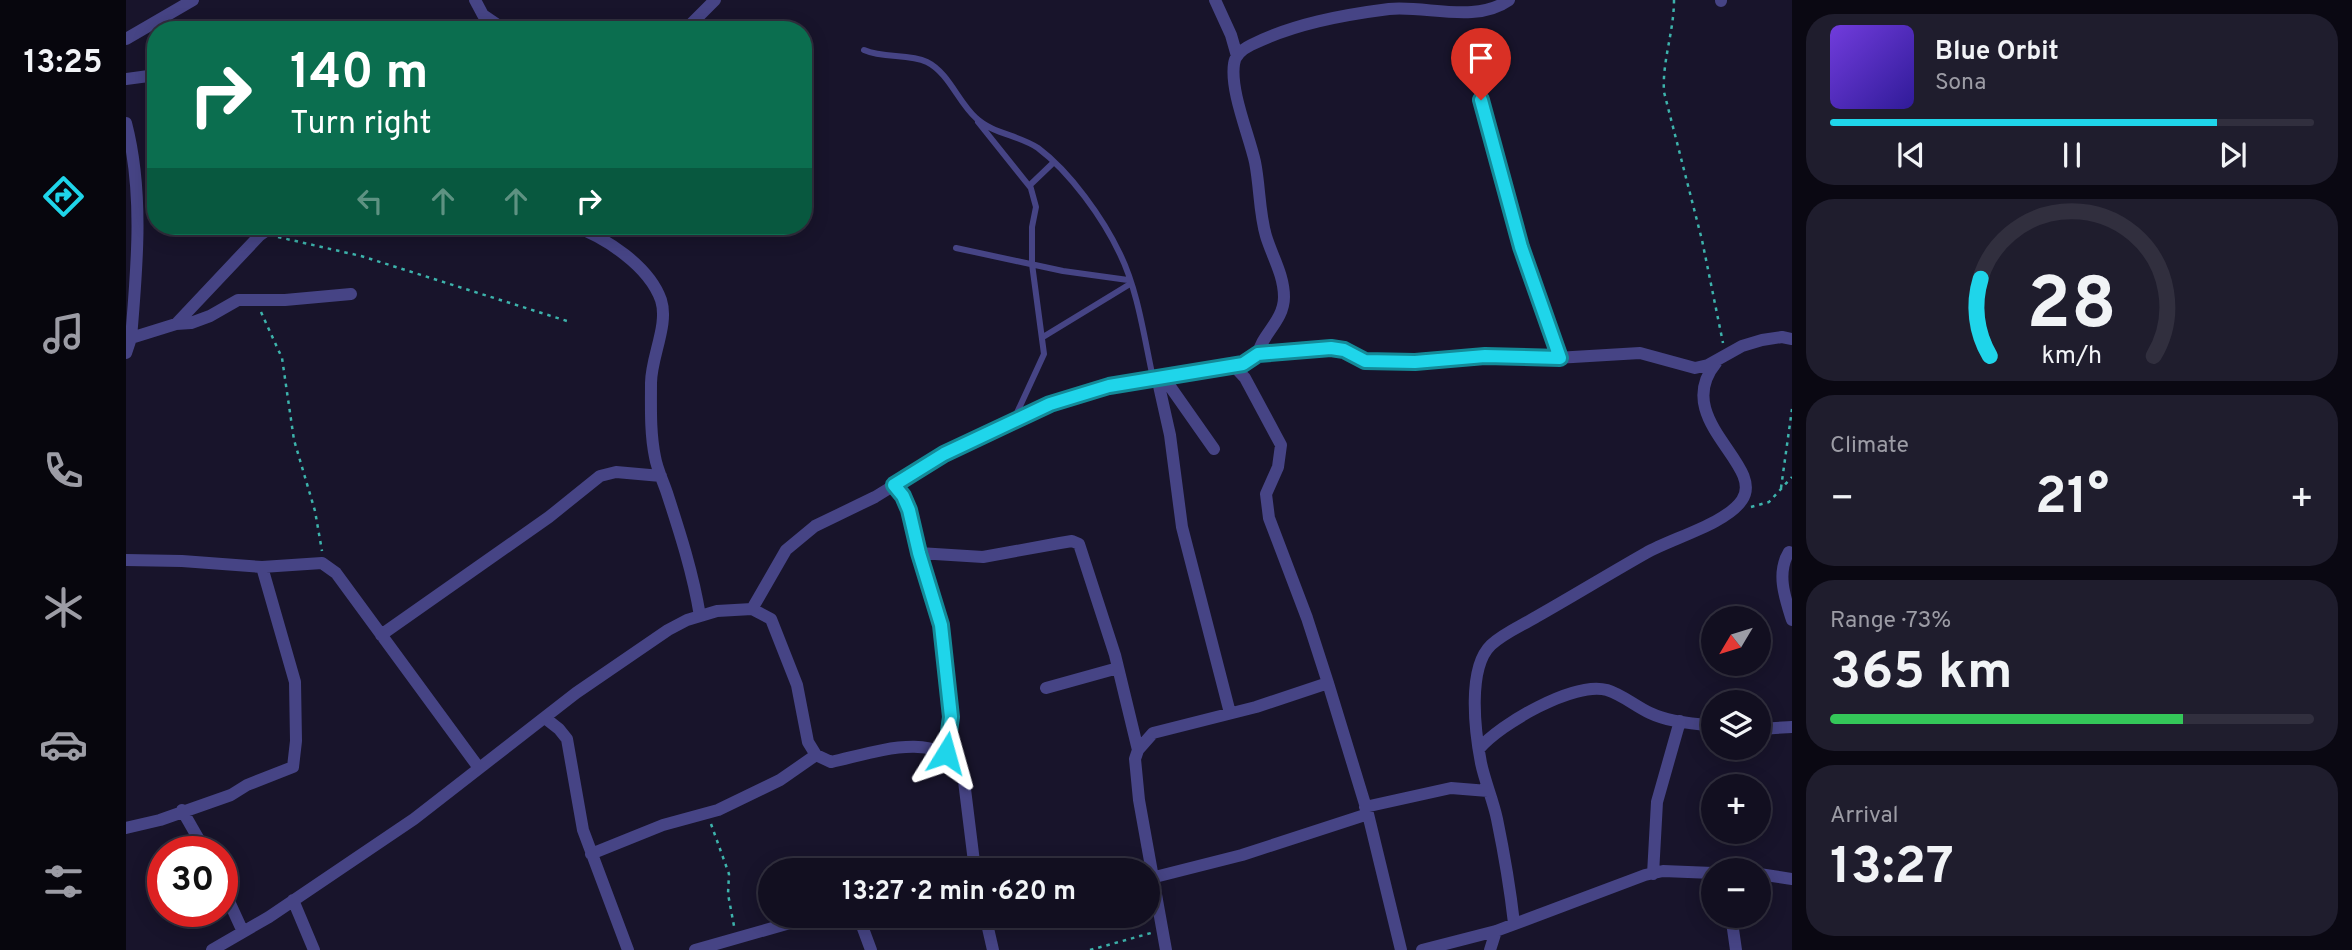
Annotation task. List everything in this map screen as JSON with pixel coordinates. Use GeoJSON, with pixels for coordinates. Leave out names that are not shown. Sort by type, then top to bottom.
{"type":"FeatureCollection","features":[{"type":"Feature","properties":{"kind":"street"},"geometry":{"type":"LineString","coordinates":[[157,21],[193,0]]}},
{"type":"Feature","properties":{"kind":"street"},"geometry":{"type":"LineString","coordinates":[[475,0],[483,15],[492,21]]}},
{"type":"Feature","properties":{"kind":"street"},"geometry":{"type":"LineString","coordinates":[[694,21],[715,0]]}},
{"type":"Feature","properties":{"kind":"street"},"geometry":{"type":"LineString","coordinates":[[1215,0],[1231,34],[1237,56]]}},
{"type":"Feature","properties":{"kind":"street"},"geometry":{"type":"LineString","coordinates":[[752,609],[786,550],[796,540],[815,526],[894,485],[944,454],[1014,419],[1076,395],[1157,377],[1243,364],[1258,354],[1281,313],[1284,298],[1279,271],[1266,237],[1255,163],[1237,90],[1234,63],[1237,56],[1254,44],[1329,18],[1392,9],[1433,12],[1481,9],[1509,0]]}},
{"type":"Feature","properties":{"kind":"street"},"geometry":{"type":"LineString","coordinates":[[126,39],[147,27]]}},
{"type":"Feature","properties":{"kind":"street"},"geometry":{"type":"LineString","coordinates":[[126,79],[147,76]]}},
{"type":"Feature","properties":{"kind":"street"},"geometry":{"type":"LineString","coordinates":[[126,123],[137,201],[131,338],[126,353]]}},
{"type":"Feature","properties":{"kind":"street"},"geometry":{"type":"LineString","coordinates":[[176,324],[262,235]]}},
{"type":"Feature","properties":{"kind":"street"},"geometry":{"type":"LineString","coordinates":[[592,235],[646,275],[660,297],[664,311],[651,368],[651,417],[655,458],[695,584],[700,615]]}},
{"type":"Feature","properties":{"kind":"street"},"geometry":{"type":"LineString","coordinates":[[131,338],[176,324],[191,323],[238,300],[285,300],[351,294]]}},
{"type":"Feature","properties":{"kind":"street"},"geometry":{"type":"LineString","coordinates":[[1258,354],[1331,348],[1344,350],[1365,361],[1415,362],[1485,356],[1560,358],[1640,352],[1695,368],[1722,358],[1742,346],[1789,337]]}},
{"type":"Feature","properties":{"kind":"street"},"geometry":{"type":"LineString","coordinates":[[1514,923],[1498,824],[1479,749],[1477,675],[1481,660],[1490,646],[1600,578],[1667,541],[1734,509],[1746,493],[1746,481],[1711,425],[1704,407],[1702,389],[1708,373],[1722,358]]}},
{"type":"Feature","properties":{"kind":"street"},"geometry":{"type":"LineString","coordinates":[[1233,365],[1245,378],[1281,445],[1278,467],[1266,494],[1269,518],[1303,605],[1328,683],[1367,811],[1401,950]]}},
{"type":"Feature","properties":{"kind":"street"},"geometry":{"type":"LineString","coordinates":[[1157,377],[1214,449]]}},
{"type":"Feature","properties":{"kind":"street"},"geometry":{"type":"LineString","coordinates":[[1157,377],[1170,435],[1182,527],[1230,713]]}},
{"type":"Feature","properties":{"kind":"street"},"geometry":{"type":"LineString","coordinates":[[381,635],[549,517],[600,476],[616,472],[661,476]]}},
{"type":"Feature","properties":{"kind":"street"},"geometry":{"type":"LineString","coordinates":[[894,485],[906,501],[941,625],[951,717],[946,753]]}},
{"type":"Feature","properties":{"kind":"street"},"geometry":{"type":"LineString","coordinates":[[919,553],[983,557],[1072,541],[1079,544],[1118,668],[1138,750]]}},
{"type":"Feature","properties":{"kind":"street"},"geometry":{"type":"LineString","coordinates":[[1789,552],[1782,576],[1792,620]]}},
{"type":"Feature","properties":{"kind":"street"},"geometry":{"type":"LineString","coordinates":[[126,560],[262,567],[322,563],[336,573],[479,768]]}},
{"type":"Feature","properties":{"kind":"street"},"geometry":{"type":"LineString","coordinates":[[126,828],[160,820],[231,795],[247,785],[289,770],[295,761],[295,682],[262,567]]}},
{"type":"Feature","properties":{"kind":"street"},"geometry":{"type":"LineString","coordinates":[[212,950],[293,901],[414,819],[576,693],[668,630],[700,615],[717,611],[752,609],[771,619],[797,685],[805,735],[816,755],[831,762],[917,747],[933,747],[946,753],[963,773],[974,858]]}},
{"type":"Feature","properties":{"kind":"street"},"geometry":{"type":"LineString","coordinates":[[1046,688],[1118,668]]}},
{"type":"Feature","properties":{"kind":"street"},"geometry":{"type":"LineString","coordinates":[[1149,858],[1135,759],[1138,750],[1153,733],[1328,683]]}},
{"type":"Feature","properties":{"kind":"street"},"geometry":{"type":"LineString","coordinates":[[1479,749],[1492,734],[1506,724],[1542,705],[1593,688],[1625,698],[1649,713],[1701,724]]}},
{"type":"Feature","properties":{"kind":"street"},"geometry":{"type":"LineString","coordinates":[[545,718],[567,739],[577,786],[579,816],[628,950]]}},
{"type":"Feature","properties":{"kind":"street"},"geometry":{"type":"LineString","coordinates":[[1653,874],[1657,802],[1680,721]]}},
{"type":"Feature","properties":{"kind":"street"},"geometry":{"type":"LineString","coordinates":[[1771,728],[1792,727]]}},
{"type":"Feature","properties":{"kind":"street"},"geometry":{"type":"LineString","coordinates":[[591,854],[652,829],[707,815],[779,780],[816,755]]}},
{"type":"Feature","properties":{"kind":"street"},"geometry":{"type":"LineString","coordinates":[[1160,876],[1241,855],[1367,811],[1451,788],[1488,791]]}},
{"type":"Feature","properties":{"kind":"street"},"geometry":{"type":"LineString","coordinates":[[183,810],[197,836]]}},
{"type":"Feature","properties":{"kind":"street"},"geometry":{"type":"LineString","coordinates":[[1422,950],[1496,931],[1663,871],[1701,873]]}},
{"type":"Feature","properties":{"kind":"street"},"geometry":{"type":"LineString","coordinates":[[1771,876],[1792,879]]}},
{"type":"Feature","properties":{"kind":"street"},"geometry":{"type":"LineString","coordinates":[[293,901],[314,950]]}},
{"type":"Feature","properties":{"kind":"street"},"geometry":{"type":"LineString","coordinates":[[238,921],[243,932]]}},
{"type":"Feature","properties":{"kind":"street"},"geometry":{"type":"LineString","coordinates":[[1160,924],[1166,950]]}},
{"type":"Feature","properties":{"kind":"street"},"geometry":{"type":"LineString","coordinates":[[695,950],[774,928]]}},
{"type":"Feature","properties":{"kind":"street"},"geometry":{"type":"LineString","coordinates":[[863,928],[871,950]]}},
{"type":"Feature","properties":{"kind":"street"},"geometry":{"type":"LineString","coordinates":[[988,928],[993,950]]}},
{"type":"Feature","properties":{"kind":"street"},"geometry":{"type":"LineString","coordinates":[[1732,928],[1735,950]]}},
{"type":"Feature","properties":{"kind":"street"},"geometry":{"type":"LineString","coordinates":[[1490,950],[1496,931]]}},
{"type":"Feature","properties":{"kind":"lane"},"geometry":{"type":"LineString","coordinates":[[864,50],[885,57],[927,62],[937,68],[1031,189]]}},
{"type":"Feature","properties":{"kind":"lane"},"geometry":{"type":"LineString","coordinates":[[1476,82],[1521,247],[1560,358]]}},
{"type":"Feature","properties":{"kind":"lane"},"geometry":{"type":"LineString","coordinates":[[977,119],[996,130],[1022,138],[1069,177],[1120,254],[1157,377]]}},
{"type":"Feature","properties":{"kind":"lane"},"geometry":{"type":"LineString","coordinates":[[1014,419],[1044,354],[1032,264],[1032,227],[1036,207],[1031,183],[1054,162]]}},
{"type":"Feature","properties":{"kind":"lane"},"geometry":{"type":"LineString","coordinates":[[956,247],[1129,282]]}},
{"type":"Feature","properties":{"kind":"lane"},"geometry":{"type":"LineString","coordinates":[[1043,337],[1129,282]]}},
{"type":"Feature","properties":{"kind":"path"},"geometry":{"type":"LineString","coordinates":[[1674,0],[1672,28],[1663,74],[1664,92],[1705,253],[1722,358]]}},
{"type":"Feature","properties":{"kind":"path"},"geometry":{"type":"LineString","coordinates":[[289,235],[567,321]]}},
{"type":"Feature","properties":{"kind":"path"},"geometry":{"type":"LineString","coordinates":[[256,299],[282,358],[293,440],[319,529],[322,563]]}},
{"type":"Feature","properties":{"kind":"path"},"geometry":{"type":"LineString","coordinates":[[1781,488],[1792,409]]}},
{"type":"Feature","properties":{"kind":"path"},"geometry":{"type":"LineString","coordinates":[[1734,509],[1769,502],[1792,477]]}},
{"type":"Feature","properties":{"kind":"path"},"geometry":{"type":"LineString","coordinates":[[707,815],[729,874],[728,894],[737,939]]}},
{"type":"Feature","properties":{"kind":"path"},"geometry":{"type":"LineString","coordinates":[[1090,950],[1161,930]]}},
{"type":"Feature","properties":{"kind":"route"},"geometry":{"type":"LineString","coordinates":[[946,753],[951,717],[941,625],[923,571],[906,501],[894,485],[944,454],[1032,410],[1109,386],[1162,375],[1243,364],[1258,354],[1331,348],[1344,350],[1365,361],[1381,362],[1485,356],[1560,358],[1521,247],[1481,100]]}}]}
